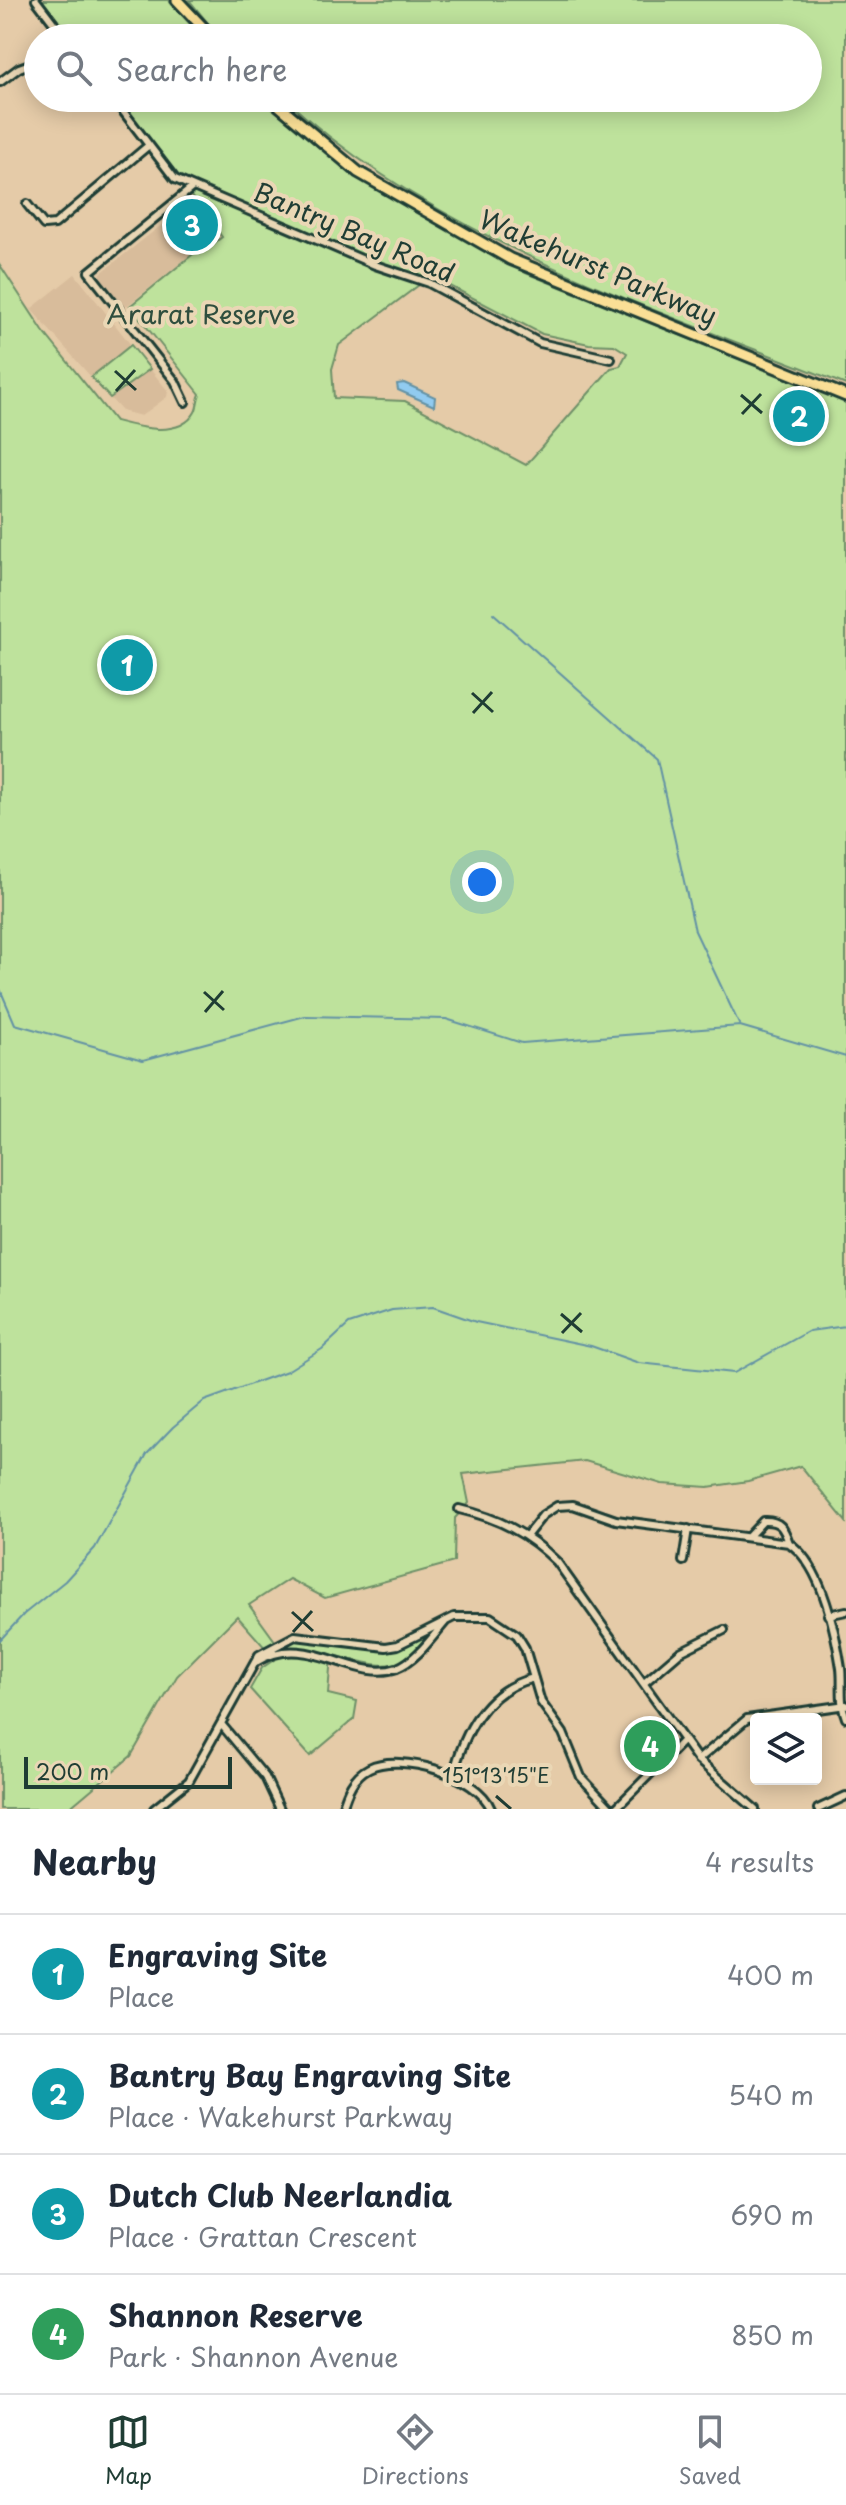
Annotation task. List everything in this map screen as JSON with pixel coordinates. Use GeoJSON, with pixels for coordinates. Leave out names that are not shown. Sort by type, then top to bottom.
{"type":"FeatureCollection","features":[{"type":"Feature","properties":{"kind":"main road"},"geometry":{"type":"LineString","coordinates":[[177,0],[200,24]]}},
{"type":"Feature","properties":{"kind":"main road","name":"Wakehurst Parkway"},"geometry":{"type":"LineString","coordinates":[[287,112],[358,172],[510,259],[846,396]]}},
{"type":"Feature","properties":{"kind":"street"},"geometry":{"type":"LineString","coordinates":[[36,0],[54,24]]}},
{"type":"Feature","properties":{"kind":"street"},"geometry":{"type":"LineString","coordinates":[[0,82],[24,66]]}},
{"type":"Feature","properties":{"kind":"street","name":"Bantry Bay Road"},"geometry":{"type":"LineString","coordinates":[[124,112],[175,179],[375,265],[429,283],[540,343],[611,359]]}},
{"type":"Feature","properties":{"kind":"street"},"geometry":{"type":"LineString","coordinates":[[27,204],[44,225],[55,224],[149,145]]}},
{"type":"Feature","properties":{"kind":"street"},"geometry":{"type":"LineString","coordinates":[[185,402],[175,381],[89,272],[193,187]]}},
{"type":"Feature","properties":{"kind":"street"},"geometry":{"type":"LineString","coordinates":[[527,1535],[543,1515],[557,1506],[573,1505],[616,1520],[789,1543]]}},
{"type":"Feature","properties":{"kind":"street"},"geometry":{"type":"LineString","coordinates":[[459,1509],[487,1515],[527,1535],[557,1562],[683,1741],[698,1760],[750,1808]]}},
{"type":"Feature","properties":{"kind":"street"},"geometry":{"type":"LineString","coordinates":[[748,1537],[763,1521],[773,1521],[785,1530],[789,1543],[812,1565],[841,1669],[846,1718]]}},
{"type":"Feature","properties":{"kind":"street"},"geometry":{"type":"LineString","coordinates":[[683,1561],[688,1529]]}},
{"type":"Feature","properties":{"kind":"street"},"geometry":{"type":"LineString","coordinates":[[828,1615],[846,1611]]}},
{"type":"Feature","properties":{"kind":"street"},"geometry":{"type":"LineString","coordinates":[[154,1809],[189,1781],[255,1663],[274,1644],[295,1636],[386,1647],[398,1645],[448,1620],[477,1615],[504,1624],[525,1648],[541,1702],[563,1733],[581,1777],[613,1809],[683,1741]]}},
{"type":"Feature","properties":{"kind":"street"},"geometry":{"type":"LineString","coordinates":[[255,1663],[282,1651],[296,1651],[367,1668],[395,1669],[408,1662],[448,1620]]}},
{"type":"Feature","properties":{"kind":"street"},"geometry":{"type":"LineString","coordinates":[[644,1683],[680,1652],[724,1630]]}},
{"type":"Feature","properties":{"kind":"street"},"geometry":{"type":"LineString","coordinates":[[453,1776],[462,1741],[471,1723],[507,1686],[534,1678]]}},
{"type":"Feature","properties":{"kind":"street"},"geometry":{"type":"LineString","coordinates":[[698,1760],[747,1719],[844,1706]]}},
{"type":"Feature","properties":{"kind":"street"},"geometry":{"type":"LineString","coordinates":[[221,1724],[265,1777],[280,1809]]}},
{"type":"Feature","properties":{"kind":"street"},"geometry":{"type":"LineString","coordinates":[[342,1809],[353,1781],[365,1769],[396,1761],[470,1782],[481,1791],[491,1809]]}},
{"type":"Feature","properties":{"kind":"street"},"geometry":{"type":"LineString","coordinates":[[818,1809],[846,1796]]}},
{"type":"Feature","properties":{"kind":"shaded area"},"geometry":{"type":"Polygon","coordinates":[[[192,201],[236,219],[123,309],[100,280],[101,273],[192,201]]]}},
{"type":"Feature","properties":{"kind":"shaded area"},"geometry":{"type":"Polygon","coordinates":[[[75,274],[131,345],[91,377],[31,309],[75,274]]]}},
{"type":"Feature","properties":{"kind":"shaded area"},"geometry":{"type":"Polygon","coordinates":[[[150,369],[168,391],[167,397],[141,416],[122,411],[110,398],[150,369]]]}},
{"type":"Feature","properties":{"kind":"green space"},"geometry":{"type":"Polygon","coordinates":[[[42,0],[168,0],[190,24],[60,24],[42,0]]]}},
{"type":"Feature","properties":{"kind":"green space"},"geometry":{"type":"Polygon","coordinates":[[[189,0],[846,0],[846,385],[625,298],[479,231],[409,192],[344,148],[301,112],[822,112],[822,24],[209,24],[189,0]]]}},
{"type":"Feature","properties":{"kind":"green space","name":"Ararat Reserve"},"geometry":{"type":"Polygon","coordinates":[[[128,112],[279,112],[359,177],[526,273],[846,402],[846,1522],[801,1466],[748,1481],[708,1487],[662,1484],[585,1461],[463,1474],[469,1503],[455,1518],[454,1562],[325,1598],[289,1579],[249,1605],[278,1645],[295,1639],[386,1650],[400,1648],[433,1631],[410,1657],[388,1665],[331,1655],[328,1694],[357,1701],[354,1719],[310,1756],[250,1689],[262,1668],[275,1659],[237,1616],[177,1676],[131,1756],[68,1809],[0,1809],[0,265],[43,331],[115,421],[158,429],[179,426],[188,420],[196,410],[200,394],[130,306],[198,250],[201,253],[222,237],[128,112]],[[431,276],[339,345],[332,369],[334,398],[405,401],[526,465],[611,368],[620,366],[627,353],[614,345],[589,344],[542,334],[431,276]]]}},
{"type":"Feature","properties":{"kind":"green space"},"geometry":{"type":"Polygon","coordinates":[[[131,345],[150,369],[110,398],[91,377],[131,345]]]}},
{"type":"Feature","properties":{"kind":"green space"},"geometry":{"type":"Polygon","coordinates":[[[660,1722],[669,1735],[669,1741],[642,1767],[630,1750],[660,1722]]]}},
{"type":"Feature","properties":{"kind":"water"},"geometry":{"type":"Polygon","coordinates":[[[404,383],[435,397],[434,406],[398,390],[397,384],[404,383]]]}},
{"type":"Feature","properties":{"kind":"waterway"},"geometry":{"type":"LineString","coordinates":[[493,613],[657,759],[695,931],[739,1024]]}},
{"type":"Feature","properties":{"kind":"waterway"},"geometry":{"type":"LineString","coordinates":[[0,989],[15,1024],[143,1060],[305,1016],[446,1019],[522,1043],[740,1026],[846,1057]]}},
{"type":"Feature","properties":{"kind":"waterway"},"geometry":{"type":"LineString","coordinates":[[0,1640],[24,1614],[65,1581],[95,1548],[147,1454],[173,1427],[204,1401],[287,1371],[322,1349],[349,1324],[392,1310],[433,1307],[476,1322],[591,1346],[639,1363],[734,1373],[809,1331],[846,1326]]}},
{"type":"Feature","properties":{"kind":"place","name":"Dutch Club Neerlandia"},"geometry":{"type":"Point","coordinates":[192,225]}},
{"type":"Feature","properties":{"kind":"place","name":"Bantry Bay Engraving Site"},"geometry":{"type":"Point","coordinates":[799,416]}},
{"type":"Feature","properties":{"kind":"place","name":"Engraving Site"},"geometry":{"type":"Point","coordinates":[127,665]}},
{"type":"Feature","properties":{"kind":"place","name":"Shannon Reserve"},"geometry":{"type":"Point","coordinates":[650,1746]}}]}
